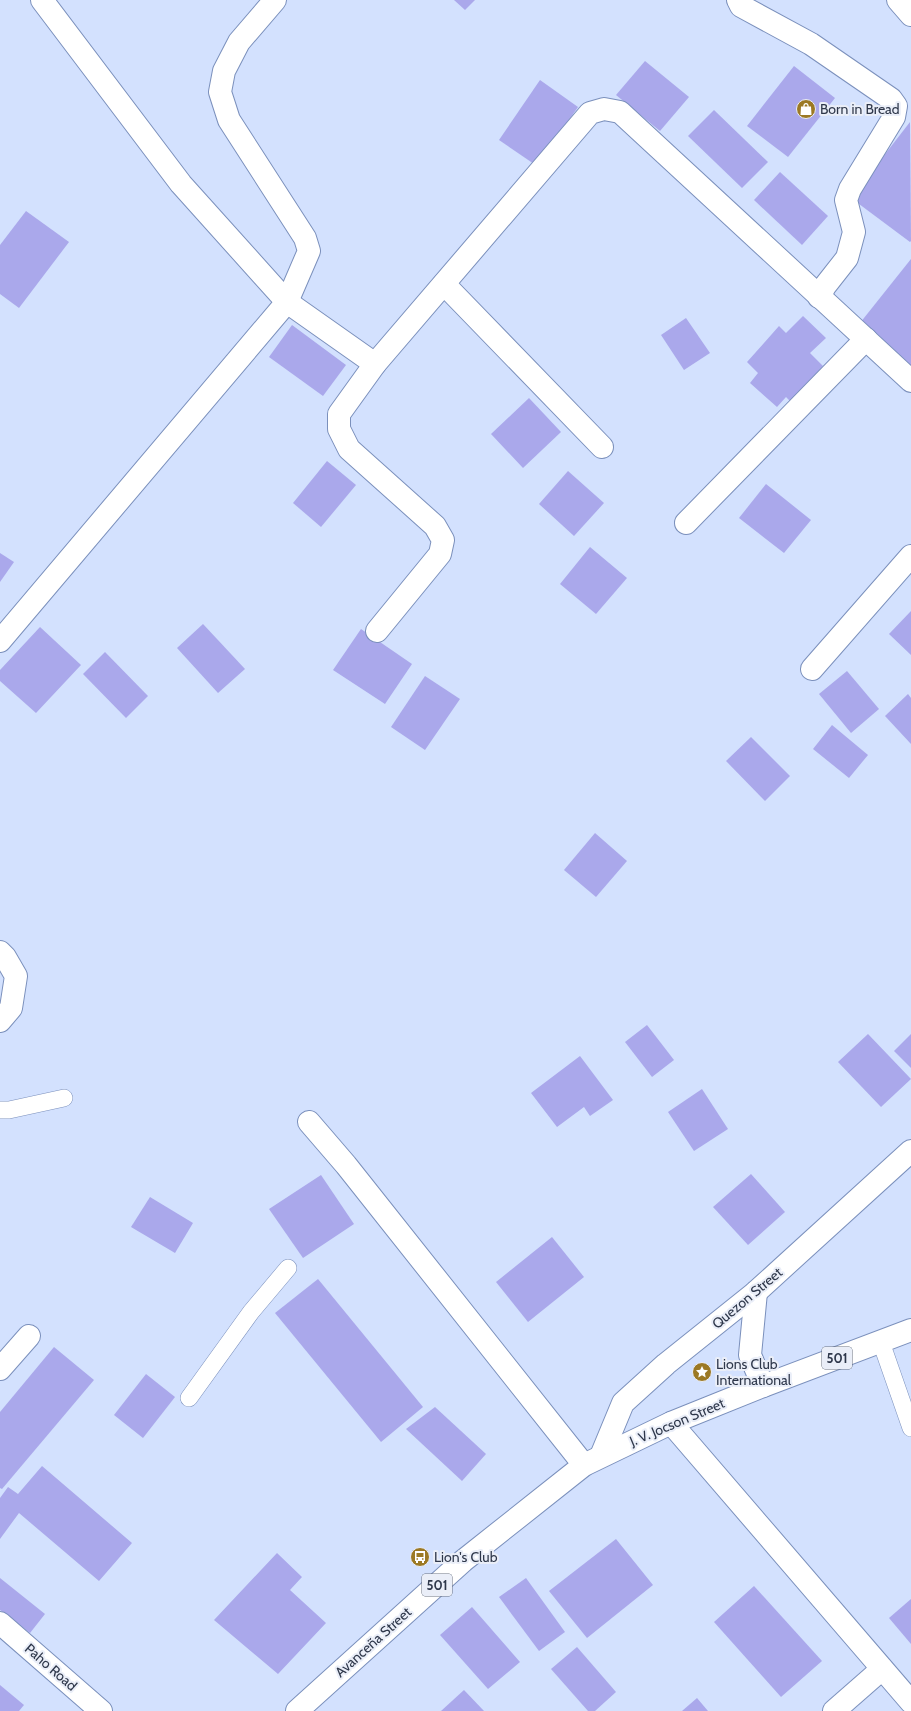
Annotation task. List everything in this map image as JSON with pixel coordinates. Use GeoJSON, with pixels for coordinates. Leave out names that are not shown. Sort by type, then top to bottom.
{"type":"FeatureCollection","features":[{"type":"Feature","properties":{"kind":"street"},"geometry":{"type":"LineString","coordinates":[[42,0],[180,184],[288,302],[376,364]]}},
{"type":"Feature","properties":{"kind":"street"},"geometry":{"type":"LineString","coordinates":[[0,641],[288,302],[309,251],[305,238],[229,120],[220,92],[224,71],[239,42],[275,0]]}},
{"type":"Feature","properties":{"kind":"street"},"geometry":{"type":"LineString","coordinates":[[738,0],[741,6],[811,44],[891,99],[896,106],[894,117],[850,189],[846,200],[854,232],[847,258],[825,286],[819,297]]}},
{"type":"Feature","properties":{"kind":"street"},"geometry":{"type":"LineString","coordinates":[[898,0],[911,15]]}},
{"type":"Feature","properties":{"kind":"street"},"geometry":{"type":"LineString","coordinates":[[377,631],[440,554],[443,540],[435,526],[349,449],[339,429],[339,414],[376,364],[590,113],[604,109],[620,112],[911,381]]}},
{"type":"Feature","properties":{"kind":"street"},"geometry":{"type":"LineString","coordinates":[[444,284],[602,447]]}},
{"type":"Feature","properties":{"kind":"street"},"geometry":{"type":"LineString","coordinates":[[686,523],[866,338]]}},
{"type":"Feature","properties":{"kind":"street"},"geometry":{"type":"LineString","coordinates":[[812,669],[911,556]]}},
{"type":"Feature","properties":{"kind":"street"},"geometry":{"type":"LineString","coordinates":[[0,952],[5,957],[16,976],[11,1008],[0,1021]]}},
{"type":"Feature","properties":{"kind":"street"},"geometry":{"type":"LineString","coordinates":[[309,1122],[592,1461]]}},
{"type":"Feature","properties":{"kind":"street","name":"Quezon Street"},"geometry":{"type":"LineString","coordinates":[[592,1461],[623,1403],[666,1364],[756,1292],[911,1151]]}},
{"type":"Feature","properties":{"kind":"street"},"geometry":{"type":"LineString","coordinates":[[756,1292],[750,1355],[763,1386]]}},
{"type":"Feature","properties":{"kind":"street","name":"J. V. Jocson Street"},"geometry":{"type":"LineString","coordinates":[[592,1461],[671,1423],[763,1386],[911,1330]]}},
{"type":"Feature","properties":{"kind":"street"},"geometry":{"type":"LineString","coordinates":[[0,1369],[29,1336]]}},
{"type":"Feature","properties":{"kind":"street"},"geometry":{"type":"LineString","coordinates":[[671,1423],[911,1702]]}},
{"type":"Feature","properties":{"kind":"street","name":"Avanceña Street"},"geometry":{"type":"LineString","coordinates":[[297,1711],[463,1561],[592,1461]]}},
{"type":"Feature","properties":{"kind":"street","name":"Paho Road"},"geometry":{"type":"LineString","coordinates":[[0,1623],[102,1711]]}},
{"type":"Feature","properties":{"kind":"street"},"geometry":{"type":"LineString","coordinates":[[834,1711],[882,1670]]}},
{"type":"Feature","properties":{"kind":"lane"},"geometry":{"type":"LineString","coordinates":[[0,1110],[9,1110],[64,1098]]}},
{"type":"Feature","properties":{"kind":"lane"},"geometry":{"type":"LineString","coordinates":[[189,1398],[251,1312],[288,1268]]}},
{"type":"Feature","properties":{"kind":"lane"},"geometry":{"type":"LineString","coordinates":[[881,1342],[911,1428]]}},
{"type":"Feature","properties":{"kind":"building"},"geometry":{"type":"Polygon","coordinates":[[[454,0],[475,0],[465,10],[454,0]]]}},
{"type":"Feature","properties":{"kind":"building"},"geometry":{"type":"Polygon","coordinates":[[[645,61],[689,97],[660,131],[616,95],[645,61]]]}},
{"type":"Feature","properties":{"kind":"building"},"geometry":{"type":"Polygon","coordinates":[[[794,66],[835,98],[788,157],[747,126],[794,66]]]}},
{"type":"Feature","properties":{"kind":"building"},"geometry":{"type":"Polygon","coordinates":[[[540,80],[578,107],[537,166],[499,140],[540,80]]]}},
{"type":"Feature","properties":{"kind":"building"},"geometry":{"type":"Polygon","coordinates":[[[714,110],[768,162],[742,188],[688,136],[714,110]]]}},
{"type":"Feature","properties":{"kind":"building"},"geometry":{"type":"Polygon","coordinates":[[[910,122],[911,241],[910,242],[851,198],[910,122]]]}},
{"type":"Feature","properties":{"kind":"building"},"geometry":{"type":"Polygon","coordinates":[[[780,172],[828,216],[802,245],[754,200],[780,172]]]}},
{"type":"Feature","properties":{"kind":"building"},"geometry":{"type":"Polygon","coordinates":[[[26,211],[69,242],[19,308],[0,294],[0,245],[26,211]]]}},
{"type":"Feature","properties":{"kind":"building"},"geometry":{"type":"Polygon","coordinates":[[[911,259],[911,372],[856,328],[911,259]]]}},
{"type":"Feature","properties":{"kind":"building"},"geometry":{"type":"Polygon","coordinates":[[[803,316],[826,338],[810,353],[823,366],[791,402],[786,397],[777,407],[750,383],[758,373],[747,362],[779,326],[786,333],[803,316]]]}},
{"type":"Feature","properties":{"kind":"building"},"geometry":{"type":"Polygon","coordinates":[[[686,318],[710,353],[684,370],[661,335],[686,318]]]}},
{"type":"Feature","properties":{"kind":"building"},"geometry":{"type":"Polygon","coordinates":[[[292,325],[346,365],[323,396],[269,357],[292,325]]]}},
{"type":"Feature","properties":{"kind":"building"},"geometry":{"type":"Polygon","coordinates":[[[529,398],[561,432],[523,468],[491,434],[529,398]]]}},
{"type":"Feature","properties":{"kind":"building"},"geometry":{"type":"Polygon","coordinates":[[[327,461],[356,485],[321,527],[293,503],[327,461]]]}},
{"type":"Feature","properties":{"kind":"building"},"geometry":{"type":"Polygon","coordinates":[[[568,471],[604,503],[574,536],[539,504],[568,471]]]}},
{"type":"Feature","properties":{"kind":"building"},"geometry":{"type":"Polygon","coordinates":[[[766,484],[811,520],[784,553],[739,518],[766,484]]]}},
{"type":"Feature","properties":{"kind":"building"},"geometry":{"type":"Polygon","coordinates":[[[590,547],[627,578],[596,614],[560,584],[590,547]]]}},
{"type":"Feature","properties":{"kind":"building"},"geometry":{"type":"Polygon","coordinates":[[[0,553],[14,562],[0,582],[0,553]]]}},
{"type":"Feature","properties":{"kind":"building"},"geometry":{"type":"Polygon","coordinates":[[[911,611],[911,655],[889,634],[911,611]]]}},
{"type":"Feature","properties":{"kind":"building"},"geometry":{"type":"Polygon","coordinates":[[[203,624],[245,669],[218,693],[177,648],[203,624]]]}},
{"type":"Feature","properties":{"kind":"building"},"geometry":{"type":"Polygon","coordinates":[[[40,627],[81,665],[36,713],[0,681],[0,670],[40,627]]]}},
{"type":"Feature","properties":{"kind":"building"},"geometry":{"type":"Polygon","coordinates":[[[361,629],[412,664],[385,704],[333,670],[361,629]]]}},
{"type":"Feature","properties":{"kind":"building"},"geometry":{"type":"Polygon","coordinates":[[[105,652],[148,696],[126,718],[83,674],[105,652]]]}},
{"type":"Feature","properties":{"kind":"building"},"geometry":{"type":"Polygon","coordinates":[[[847,671],[879,709],[851,733],[819,694],[847,671]]]}},
{"type":"Feature","properties":{"kind":"building"},"geometry":{"type":"Polygon","coordinates":[[[425,676],[460,699],[425,750],[391,727],[425,676]]]}},
{"type":"Feature","properties":{"kind":"building"},"geometry":{"type":"Polygon","coordinates":[[[908,694],[911,698],[911,744],[885,716],[908,694]]]}},
{"type":"Feature","properties":{"kind":"building"},"geometry":{"type":"Polygon","coordinates":[[[832,725],[868,755],[849,778],[813,749],[832,725]]]}},
{"type":"Feature","properties":{"kind":"building"},"geometry":{"type":"Polygon","coordinates":[[[751,737],[790,776],[765,801],[726,761],[751,737]]]}},
{"type":"Feature","properties":{"kind":"building"},"geometry":{"type":"Polygon","coordinates":[[[595,833],[627,861],[596,897],[564,870],[595,833]]]}},
{"type":"Feature","properties":{"kind":"building"},"geometry":{"type":"Polygon","coordinates":[[[647,1025],[674,1060],[652,1077],[625,1042],[647,1025]]]}},
{"type":"Feature","properties":{"kind":"building"},"geometry":{"type":"Polygon","coordinates":[[[868,1034],[911,1079],[881,1107],[838,1062],[868,1034]]]}},
{"type":"Feature","properties":{"kind":"building"},"geometry":{"type":"Polygon","coordinates":[[[911,1034],[911,1068],[894,1051],[911,1034]]]}},
{"type":"Feature","properties":{"kind":"building"},"geometry":{"type":"Polygon","coordinates":[[[580,1056],[613,1100],[590,1116],[584,1107],[557,1127],[531,1093],[580,1056]]]}},
{"type":"Feature","properties":{"kind":"building"},"geometry":{"type":"Polygon","coordinates":[[[702,1089],[728,1129],[694,1151],[668,1112],[702,1089]]]}},
{"type":"Feature","properties":{"kind":"building"},"geometry":{"type":"Polygon","coordinates":[[[751,1174],[785,1212],[748,1245],[713,1207],[751,1174]]]}},
{"type":"Feature","properties":{"kind":"building"},"geometry":{"type":"Polygon","coordinates":[[[321,1175],[354,1224],[303,1258],[269,1209],[321,1175]]]}},
{"type":"Feature","properties":{"kind":"building"},"geometry":{"type":"Polygon","coordinates":[[[150,1197],[193,1223],[175,1253],[131,1227],[150,1197]]]}},
{"type":"Feature","properties":{"kind":"building"},"geometry":{"type":"Polygon","coordinates":[[[552,1237],[584,1277],[528,1322],[496,1282],[552,1237]]]}},
{"type":"Feature","properties":{"kind":"building"},"geometry":{"type":"Polygon","coordinates":[[[318,1279],[423,1407],[381,1442],[275,1313],[318,1279]]]}},
{"type":"Feature","properties":{"kind":"building"},"geometry":{"type":"Polygon","coordinates":[[[54,1347],[94,1380],[2,1489],[0,1488],[0,1412],[54,1347]]]}},
{"type":"Feature","properties":{"kind":"building"},"geometry":{"type":"Polygon","coordinates":[[[146,1374],[175,1397],[143,1438],[114,1415],[146,1374]]]}},
{"type":"Feature","properties":{"kind":"building"},"geometry":{"type":"Polygon","coordinates":[[[435,1407],[486,1454],[462,1481],[406,1429],[435,1407]]]}},
{"type":"Feature","properties":{"kind":"building"},"geometry":{"type":"Polygon","coordinates":[[[42,1466],[132,1543],[99,1581],[19,1513],[0,1539],[0,1498],[8,1487],[18,1494],[42,1466]]]}},
{"type":"Feature","properties":{"kind":"building"},"geometry":{"type":"Polygon","coordinates":[[[616,1539],[653,1585],[587,1638],[549,1591],[616,1539]]]}},
{"type":"Feature","properties":{"kind":"building"},"geometry":{"type":"Polygon","coordinates":[[[277,1553],[302,1577],[290,1590],[326,1623],[278,1674],[214,1620],[277,1553]]]}},
{"type":"Feature","properties":{"kind":"building"},"geometry":{"type":"Polygon","coordinates":[[[0,1578],[45,1614],[30,1633],[0,1610],[0,1578]]]}},
{"type":"Feature","properties":{"kind":"building"},"geometry":{"type":"Polygon","coordinates":[[[526,1578],[565,1632],[539,1651],[499,1597],[526,1578]]]}},
{"type":"Feature","properties":{"kind":"building"},"geometry":{"type":"Polygon","coordinates":[[[754,1586],[822,1661],[781,1697],[714,1622],[754,1586]]]}},
{"type":"Feature","properties":{"kind":"building"},"geometry":{"type":"Polygon","coordinates":[[[911,1599],[911,1644],[889,1618],[911,1599]]]}},
{"type":"Feature","properties":{"kind":"building"},"geometry":{"type":"Polygon","coordinates":[[[472,1607],[520,1662],[488,1689],[440,1635],[472,1607]]]}},
{"type":"Feature","properties":{"kind":"building"},"geometry":{"type":"Polygon","coordinates":[[[577,1647],[616,1692],[595,1711],[588,1711],[551,1669],[577,1647]]]}},
{"type":"Feature","properties":{"kind":"building"},"geometry":{"type":"Polygon","coordinates":[[[0,1685],[24,1705],[19,1711],[0,1711],[0,1685]]]}},
{"type":"Feature","properties":{"kind":"building"},"geometry":{"type":"Polygon","coordinates":[[[464,1690],[484,1711],[441,1711],[464,1690]]]}},
{"type":"Feature","properties":{"kind":"building"},"geometry":{"type":"Polygon","coordinates":[[[697,1698],[708,1711],[682,1711],[697,1698]]]}},
{"type":"Feature","properties":{"kind":"place","name":"Born in Bread"},"geometry":{"type":"Point","coordinates":[806,109]}},
{"type":"Feature","properties":{"kind":"place","name":"Lions Club International"},"geometry":{"type":"Point","coordinates":[702,1372]}},
{"type":"Feature","properties":{"kind":"place","name":"Lion's Club"},"geometry":{"type":"Point","coordinates":[420,1557]}}]}
